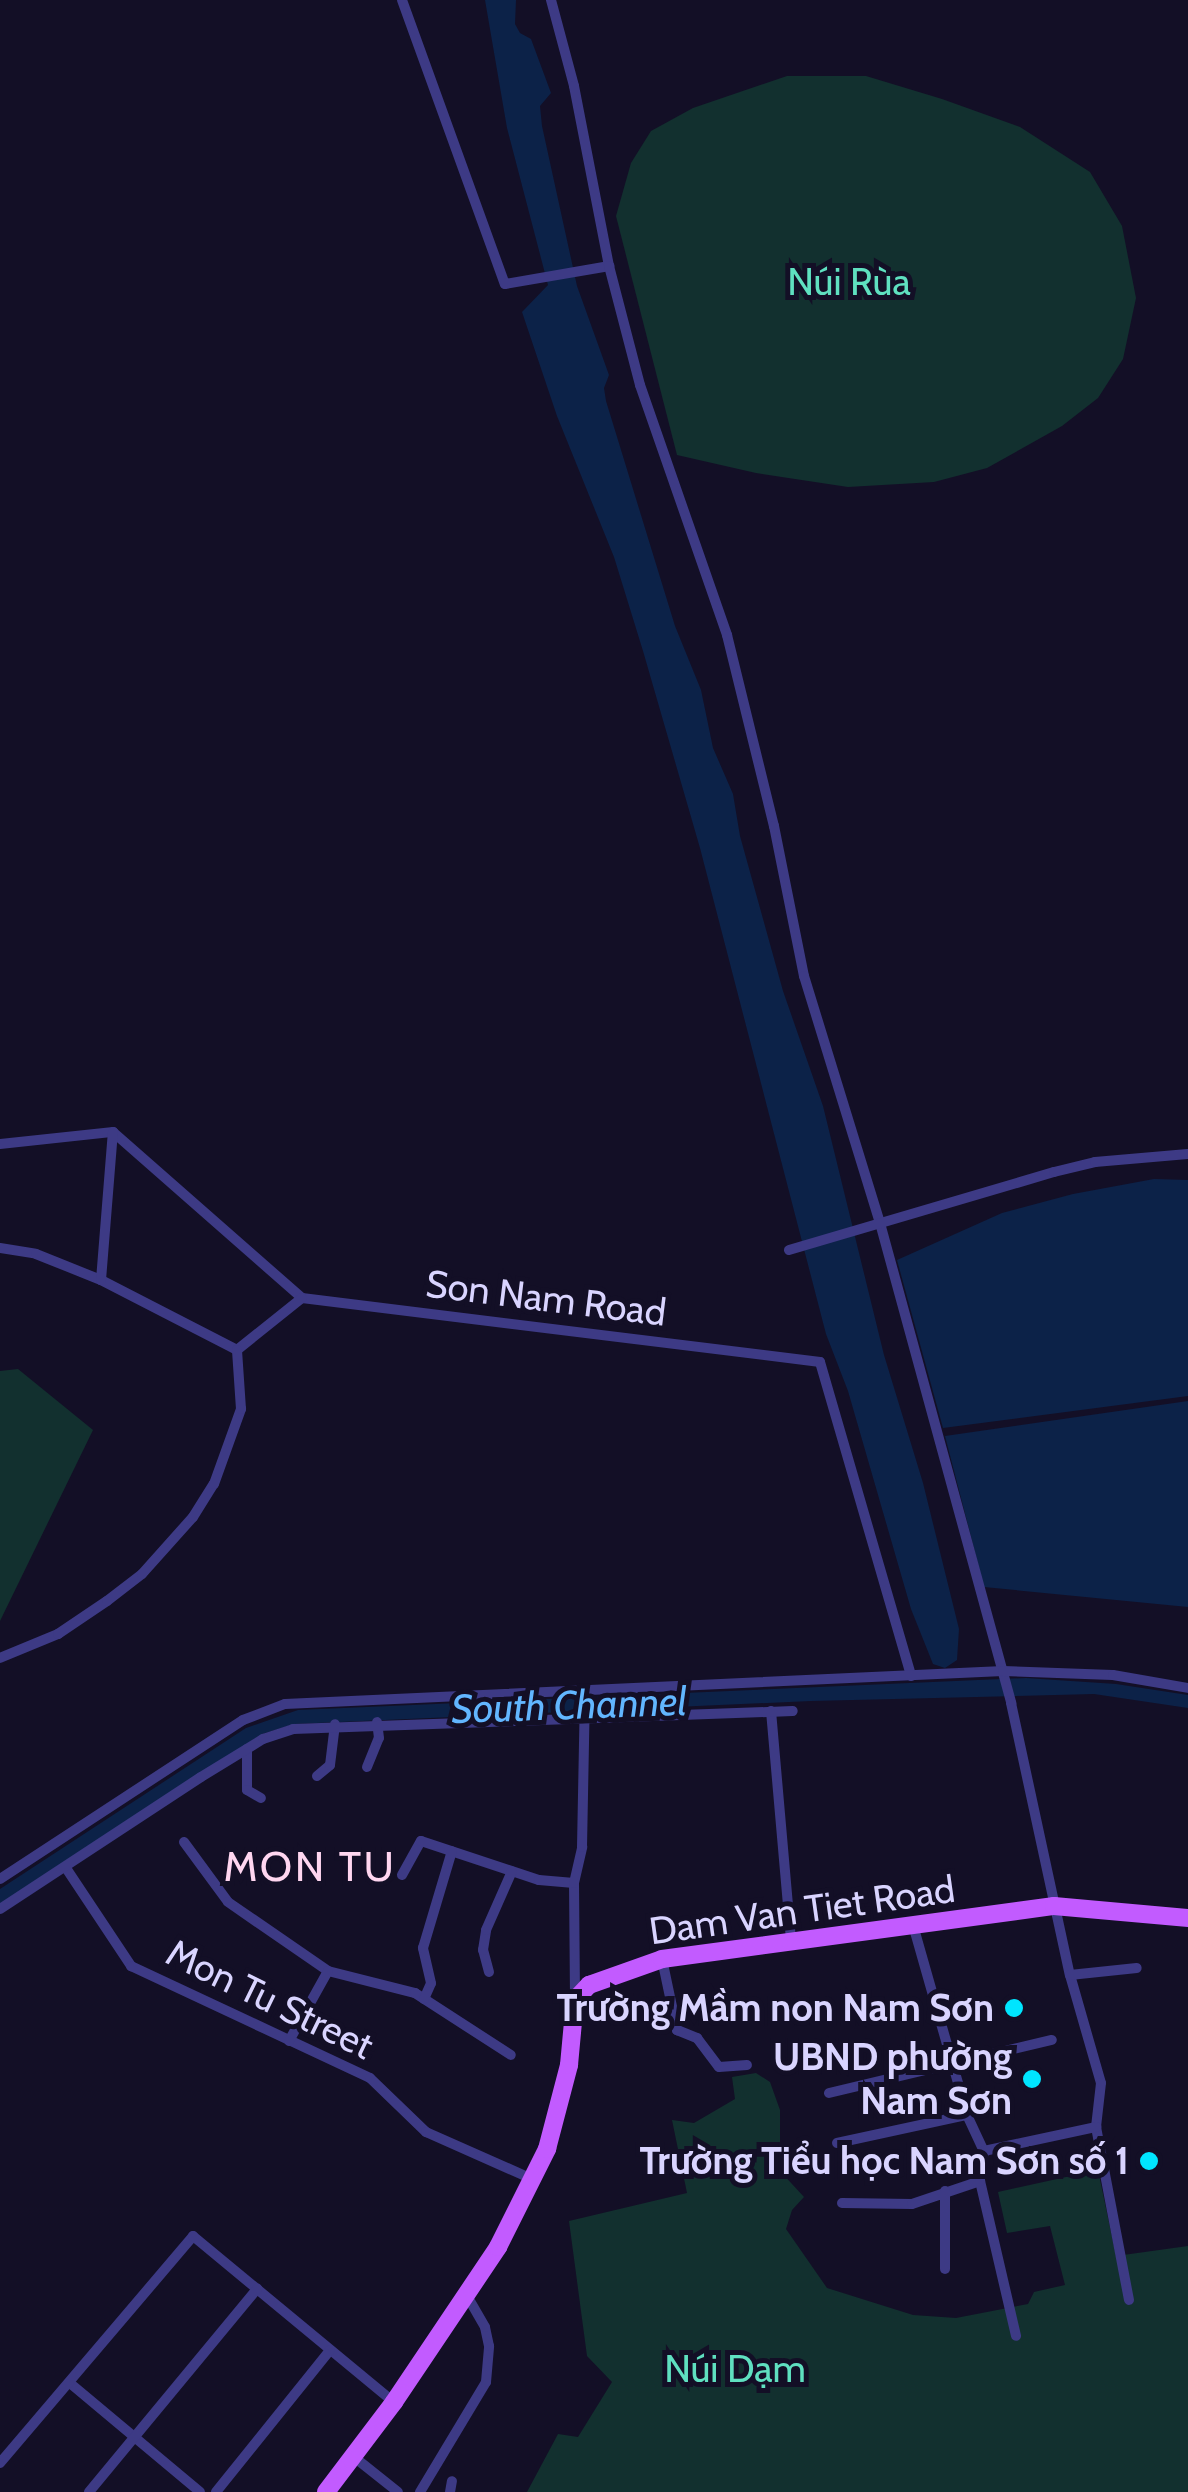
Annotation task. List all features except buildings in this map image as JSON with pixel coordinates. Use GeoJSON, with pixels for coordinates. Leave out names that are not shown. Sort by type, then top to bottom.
{"type":"FeatureCollection","features":[{"type":"Feature","properties":{"kind":"main road","name":"Dam Van Tiet Road"},"geometry":{"type":"LineString","coordinates":[[575,2000],[589,1985],[662,1959],[790,1939],[1054,1906],[1188,1918]]}},
{"type":"Feature","properties":{"kind":"main road"},"geometry":{"type":"LineString","coordinates":[[326,2492],[467,2296],[532,2179],[557,2115],[569,2064],[575,2000]]}},
{"type":"Feature","properties":{"kind":"street"},"geometry":{"type":"LineString","coordinates":[[402,0],[505,284],[609,266]]}},
{"type":"Feature","properties":{"kind":"street"},"geometry":{"type":"LineString","coordinates":[[550,0],[574,86],[609,266],[640,385],[727,634],[761,768],[804,976],[1011,1703],[1070,1976],[1100,2083],[1096,2127],[1129,2300]]}},
{"type":"Feature","properties":{"kind":"street"},"geometry":{"type":"LineString","coordinates":[[0,1144],[113,1132],[302,1298],[237,1350]]}},
{"type":"Feature","properties":{"kind":"street"},"geometry":{"type":"LineString","coordinates":[[101,1280],[113,1132]]}},
{"type":"Feature","properties":{"kind":"street"},"geometry":{"type":"LineString","coordinates":[[789,1250],[1095,1162],[1188,1154]]}},
{"type":"Feature","properties":{"kind":"street"},"geometry":{"type":"LineString","coordinates":[[0,1248],[36,1254],[101,1280],[237,1350]]}},
{"type":"Feature","properties":{"kind":"street","name":"Son Nam Road"},"geometry":{"type":"LineString","coordinates":[[302,1298],[820,1362],[912,1676]]}},
{"type":"Feature","properties":{"kind":"street"},"geometry":{"type":"LineString","coordinates":[[0,1658],[39,1644],[107,1602],[142,1574],[193,1517],[214,1484],[241,1409],[237,1350]]}},
{"type":"Feature","properties":{"kind":"street"},"geometry":{"type":"LineString","coordinates":[[0,1879],[264,1710],[321,1700],[1002,1671],[1112,1675],[1188,1688]]}},
{"type":"Feature","properties":{"kind":"street"},"geometry":{"type":"LineString","coordinates":[[575,2000],[574,1883],[582,1847],[585,1689]]}},
{"type":"Feature","properties":{"kind":"street"},"geometry":{"type":"LineString","coordinates":[[771,1711],[790,1939]]}},
{"type":"Feature","properties":{"kind":"street"},"geometry":{"type":"LineString","coordinates":[[0,1910],[247,1749],[293,1729],[377,1722],[793,1711]]}},
{"type":"Feature","properties":{"kind":"street"},"geometry":{"type":"LineString","coordinates":[[367,1767],[379,1738],[377,1722]]}},
{"type":"Feature","properties":{"kind":"street"},"geometry":{"type":"LineString","coordinates":[[317,1776],[330,1765],[335,1724]]}},
{"type":"Feature","properties":{"kind":"street"},"geometry":{"type":"LineString","coordinates":[[247,1749],[246,1790],[260,1798]]}},
{"type":"Feature","properties":{"kind":"street"},"geometry":{"type":"LineString","coordinates":[[402,1875],[421,1841],[538,1880],[574,1883]]}},
{"type":"Feature","properties":{"kind":"street"},"geometry":{"type":"LineString","coordinates":[[184,1842],[228,1902],[328,1971],[415,1993],[512,2055]]}},
{"type":"Feature","properties":{"kind":"street"},"geometry":{"type":"LineString","coordinates":[[424,2000],[431,1983],[423,1948],[452,1850]]}},
{"type":"Feature","properties":{"kind":"street","name":"Mon Tu Street"},"geometry":{"type":"LineString","coordinates":[[66,1868],[132,1966],[370,2078],[426,2132],[532,2179]]}},
{"type":"Feature","properties":{"kind":"street"},"geometry":{"type":"LineString","coordinates":[[490,1972],[484,1950],[486,1930],[512,1871]]}},
{"type":"Feature","properties":{"kind":"street"},"geometry":{"type":"LineString","coordinates":[[913,1925],[966,2114],[984,2151],[980,2182],[1016,2336]]}},
{"type":"Feature","properties":{"kind":"street"},"geometry":{"type":"LineString","coordinates":[[662,1959],[677,2030],[698,2038],[719,2067],[747,2065]]}},
{"type":"Feature","properties":{"kind":"street"},"geometry":{"type":"LineString","coordinates":[[1070,1976],[1137,1968]]}},
{"type":"Feature","properties":{"kind":"street"},"geometry":{"type":"LineString","coordinates":[[289,2041],[328,1971]]}},
{"type":"Feature","properties":{"kind":"street"},"geometry":{"type":"LineString","coordinates":[[829,2093],[1052,2040]]}},
{"type":"Feature","properties":{"kind":"street"},"geometry":{"type":"LineString","coordinates":[[836,2143],[966,2114]]}},
{"type":"Feature","properties":{"kind":"street"},"geometry":{"type":"LineString","coordinates":[[984,2151],[1096,2127]]}},
{"type":"Feature","properties":{"kind":"street"},"geometry":{"type":"LineString","coordinates":[[842,2203],[912,2204],[980,2182]]}},
{"type":"Feature","properties":{"kind":"street"},"geometry":{"type":"LineString","coordinates":[[945,2191],[945,2269]]}},
{"type":"Feature","properties":{"kind":"street"},"geometry":{"type":"LineString","coordinates":[[0,2463],[193,2236],[394,2402]]}},
{"type":"Feature","properties":{"kind":"street"},"geometry":{"type":"LineString","coordinates":[[90,2492],[257,2289]]}},
{"type":"Feature","properties":{"kind":"street"},"geometry":{"type":"LineString","coordinates":[[420,2492],[486,2382],[490,2346],[485,2327],[467,2296]]}},
{"type":"Feature","properties":{"kind":"street"},"geometry":{"type":"LineString","coordinates":[[216,2492],[330,2350]]}},
{"type":"Feature","properties":{"kind":"street"},"geometry":{"type":"LineString","coordinates":[[71,2384],[200,2492]]}},
{"type":"Feature","properties":{"kind":"street"},"geometry":{"type":"LineString","coordinates":[[354,2457],[398,2492]]}},
{"type":"Feature","properties":{"kind":"green space","name":"Núi Rùa"},"geometry":{"type":"Polygon","coordinates":[[[787,76],[866,76],[942,99],[1020,127],[1090,172],[1122,226],[1136,298],[1123,359],[1098,398],[1062,426],[987,468],[934,482],[848,487],[756,473],[677,455],[616,216],[631,163],[651,131],[693,108],[787,76]]]}},
{"type":"Feature","properties":{"kind":"green space"},"geometry":{"type":"Polygon","coordinates":[[[18,1369],[93,1430],[0,1621],[0,1371],[18,1369]]]}},
{"type":"Feature","properties":{"kind":"green space","name":"Núi Dạm"},"geometry":{"type":"Polygon","coordinates":[[[756,2073],[770,2082],[780,2110],[780,2171],[804,2197],[792,2210],[786,2229],[827,2288],[913,2315],[956,2318],[1028,2304],[1034,2292],[1065,2285],[1050,2226],[1007,2233],[998,2192],[1098,2170],[1116,2256],[1188,2246],[1188,2492],[527,2492],[558,2434],[578,2437],[612,2382],[587,2356],[569,2221],[687,2193],[672,2120],[694,2123],[735,2099],[732,2077],[756,2073]]]}},
{"type":"Feature","properties":{"kind":"water"},"geometry":{"type":"Polygon","coordinates":[[[485,0],[516,0],[515,24],[520,33],[531,39],[551,93],[540,106],[542,126],[577,286],[609,375],[604,388],[606,401],[675,626],[701,690],[713,748],[733,794],[740,836],[783,991],[823,1106],[884,1355],[923,1483],[959,1629],[957,1660],[945,1668],[933,1664],[911,1609],[848,1391],[826,1334],[700,848],[643,651],[614,557],[557,416],[522,312],[548,285],[507,128],[485,0]]]}},
{"type":"Feature","properties":{"kind":"water"},"geometry":{"type":"Polygon","coordinates":[[[1154,1179],[1188,1180],[1188,1396],[943,1428],[897,1260],[1002,1213],[1073,1194],[1154,1179]]]}},
{"type":"Feature","properties":{"kind":"water"},"geometry":{"type":"Polygon","coordinates":[[[1188,1401],[1188,1607],[984,1587],[945,1436],[1188,1401]]]}},
{"type":"Feature","properties":{"kind":"water","name":"South Channel"},"geometry":{"type":"Polygon","coordinates":[[[1026,1678],[1116,1684],[1188,1695],[1188,1708],[1094,1694],[811,1701],[294,1724],[262,1734],[0,1904],[0,1889],[246,1728],[298,1710],[1026,1678]]]}},
{"type":"Feature","properties":{"kind":"place","name":"Trường Mầm non Nam Sơn"},"geometry":{"type":"Point","coordinates":[1014,2008]}},
{"type":"Feature","properties":{"kind":"place","name":"UBND phường Nam Sơn"},"geometry":{"type":"Point","coordinates":[1032,2079]}},
{"type":"Feature","properties":{"kind":"place","name":"Trường Tiểu học Nam Sơn số 1"},"geometry":{"type":"Point","coordinates":[1149,2161]}},
{"type":"Feature","properties":{"kind":"district","name":"MON TU"},"geometry":{"type":"Point","coordinates":[310,1866]}}]}
